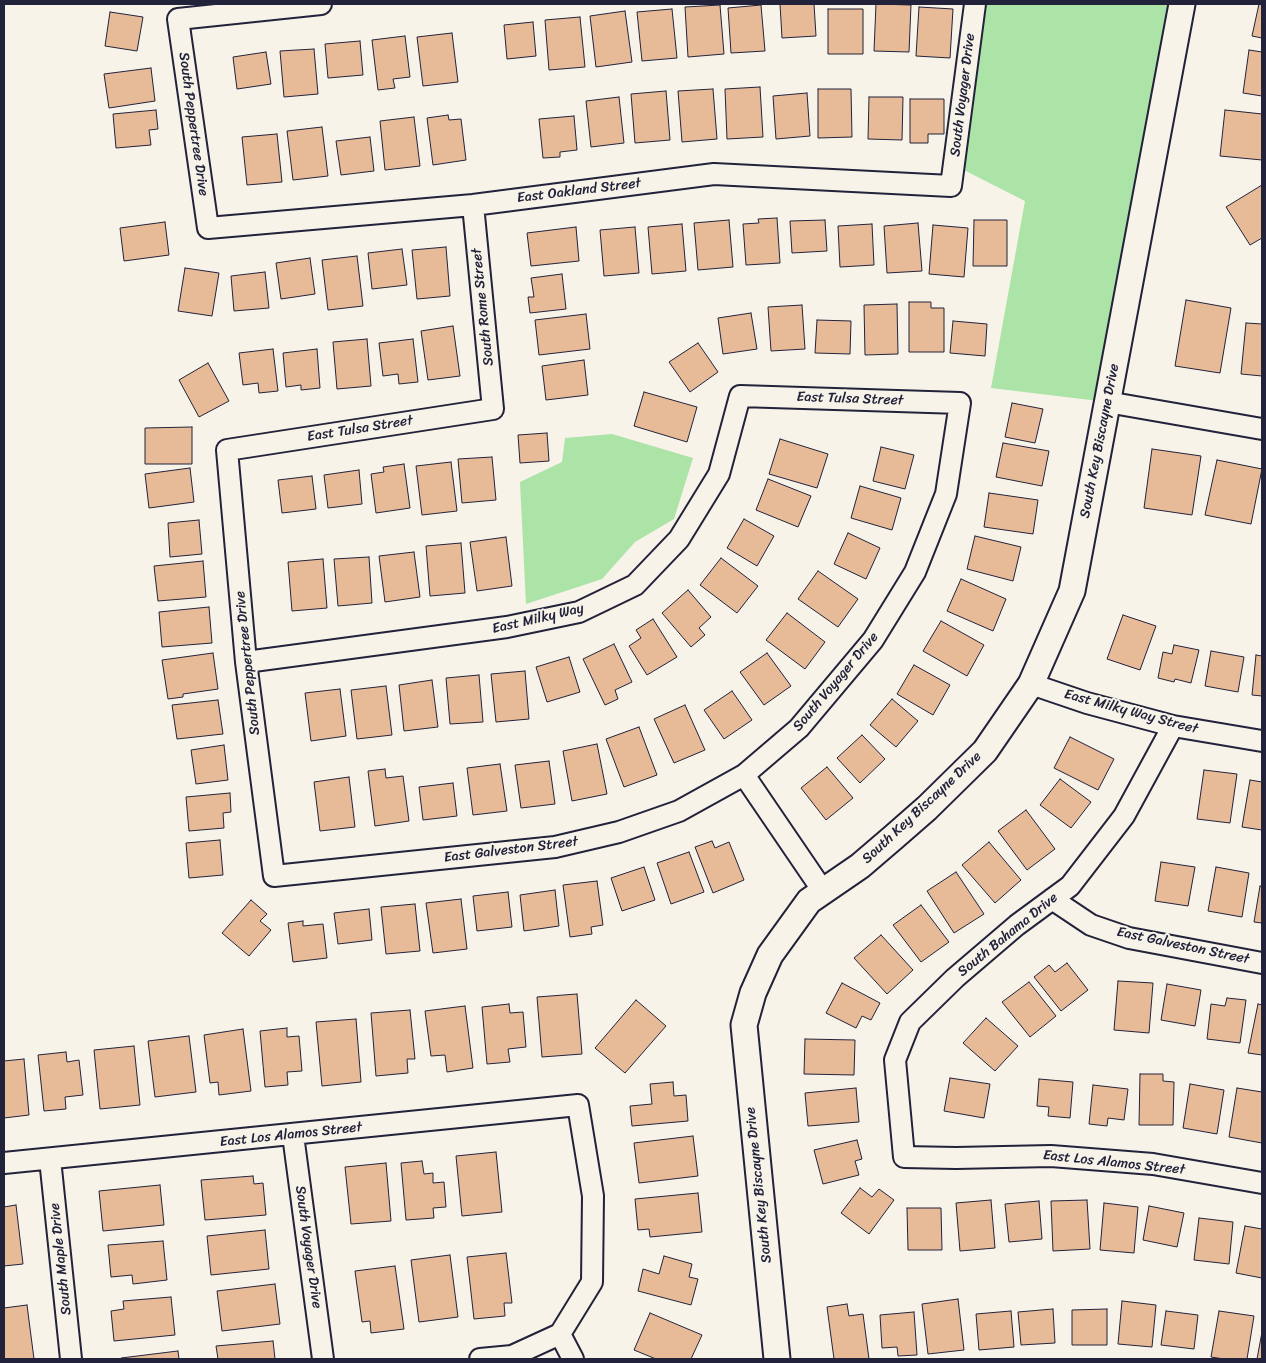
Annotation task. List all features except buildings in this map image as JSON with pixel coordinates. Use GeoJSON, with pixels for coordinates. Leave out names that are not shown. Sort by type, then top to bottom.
{"type":"FeatureCollection","features":[{"type":"Feature","properties":{"kind":"street","name":"South Peppertree Drive"},"geometry":{"type":"LineString","coordinates":[[208,228],[178,19],[321,4]]}},
{"type":"Feature","properties":{"kind":"street","name":"South Voyager Drive"},"geometry":{"type":"LineString","coordinates":[[951,186],[974,4]]}},
{"type":"Feature","properties":{"kind":"street","name":"South Key Biscayne Drive"},"geometry":{"type":"LineString","coordinates":[[777,1359],[746,1067],[744,1025],[753,993],[770,955],[809,901],[867,860],[927,808],[985,751],[1031,684],[1072,591],[1182,4]]}},
{"type":"Feature","properties":{"kind":"street","name":"East Oakland Street"},"geometry":{"type":"LineString","coordinates":[[208,228],[473,204],[714,174],[951,186]]}},
{"type":"Feature","properties":{"kind":"street","name":"South Rome Street"},"geometry":{"type":"LineString","coordinates":[[473,204],[493,409]]}},
{"type":"Feature","properties":{"kind":"street","name":"East Tulsa Street"},"geometry":{"type":"LineString","coordinates":[[740,396],[960,403]]}},
{"type":"Feature","properties":{"kind":"street","name":"East Milky Way"},"geometry":{"type":"LineString","coordinates":[[246,662],[507,627],[579,612],[635,585],[679,539],[719,474],[740,396]]}},
{"type":"Feature","properties":{"kind":"street"},"geometry":{"type":"LineString","coordinates":[[1107,402],[1262,429]]}},
{"type":"Feature","properties":{"kind":"street","name":"South Voyager Drive"},"geometry":{"type":"LineString","coordinates":[[744,775],[799,728],[873,640],[915,572],[946,494],[960,403]]}},
{"type":"Feature","properties":{"kind":"street","name":"East Tulsa Street"},"geometry":{"type":"LineString","coordinates":[[227,450],[493,409]]}},
{"type":"Feature","properties":{"kind":"street","name":"South Peppertree Drive"},"geometry":{"type":"LineString","coordinates":[[227,450],[246,662],[274,876]]}},
{"type":"Feature","properties":{"kind":"street","name":"East Milky Way Street"},"geometry":{"type":"LineString","coordinates":[[1031,684],[1087,703],[1173,726],[1262,741]]}},
{"type":"Feature","properties":{"kind":"street","name":"South Bahama Drive"},"geometry":{"type":"LineString","coordinates":[[904,1157],[895,1060],[910,1022],[955,978],[1018,925],[1070,886],[1124,816],[1173,726]]}},
{"type":"Feature","properties":{"kind":"street"},"geometry":{"type":"LineString","coordinates":[[744,775],[822,892]]}},
{"type":"Feature","properties":{"kind":"street","name":"East Galveston Street"},"geometry":{"type":"LineString","coordinates":[[274,876],[555,847],[620,832],[679,812],[744,775]]}},
{"type":"Feature","properties":{"kind":"street","name":"East Galveston Street"},"geometry":{"type":"LineString","coordinates":[[1052,899],[1091,925],[1129,938],[1262,962]]}},
{"type":"Feature","properties":{"kind":"street","name":"East Los Alamos Street"},"geometry":{"type":"LineString","coordinates":[[4,1163],[578,1105],[593,1196],[592,1282],[560,1334]]}},
{"type":"Feature","properties":{"kind":"street","name":"South Voyager Drive"},"geometry":{"type":"LineString","coordinates":[[293,1135],[323,1359]]}},
{"type":"Feature","properties":{"kind":"street","name":"East Los Alamos Street"},"geometry":{"type":"LineString","coordinates":[[904,1157],[1051,1156],[1153,1164],[1262,1183]]}},
{"type":"Feature","properties":{"kind":"street","name":"South Maple Drive"},"geometry":{"type":"LineString","coordinates":[[50,1159],[71,1359]]}},
{"type":"Feature","properties":{"kind":"street"},"geometry":{"type":"LineString","coordinates":[[480,1359],[512,1356],[560,1334],[573,1359]]}},
{"type":"Feature","properties":{"kind":"green space"},"geometry":{"type":"Polygon","coordinates":[[[975,4],[1182,4],[1107,402],[991,388],[1025,201],[954,165],[975,4]]]}},
{"type":"Feature","properties":{"kind":"green space"},"geometry":{"type":"Polygon","coordinates":[[[612,434],[693,458],[674,519],[635,542],[602,579],[526,604],[520,482],[562,462],[565,438],[612,434]]]}}]}
